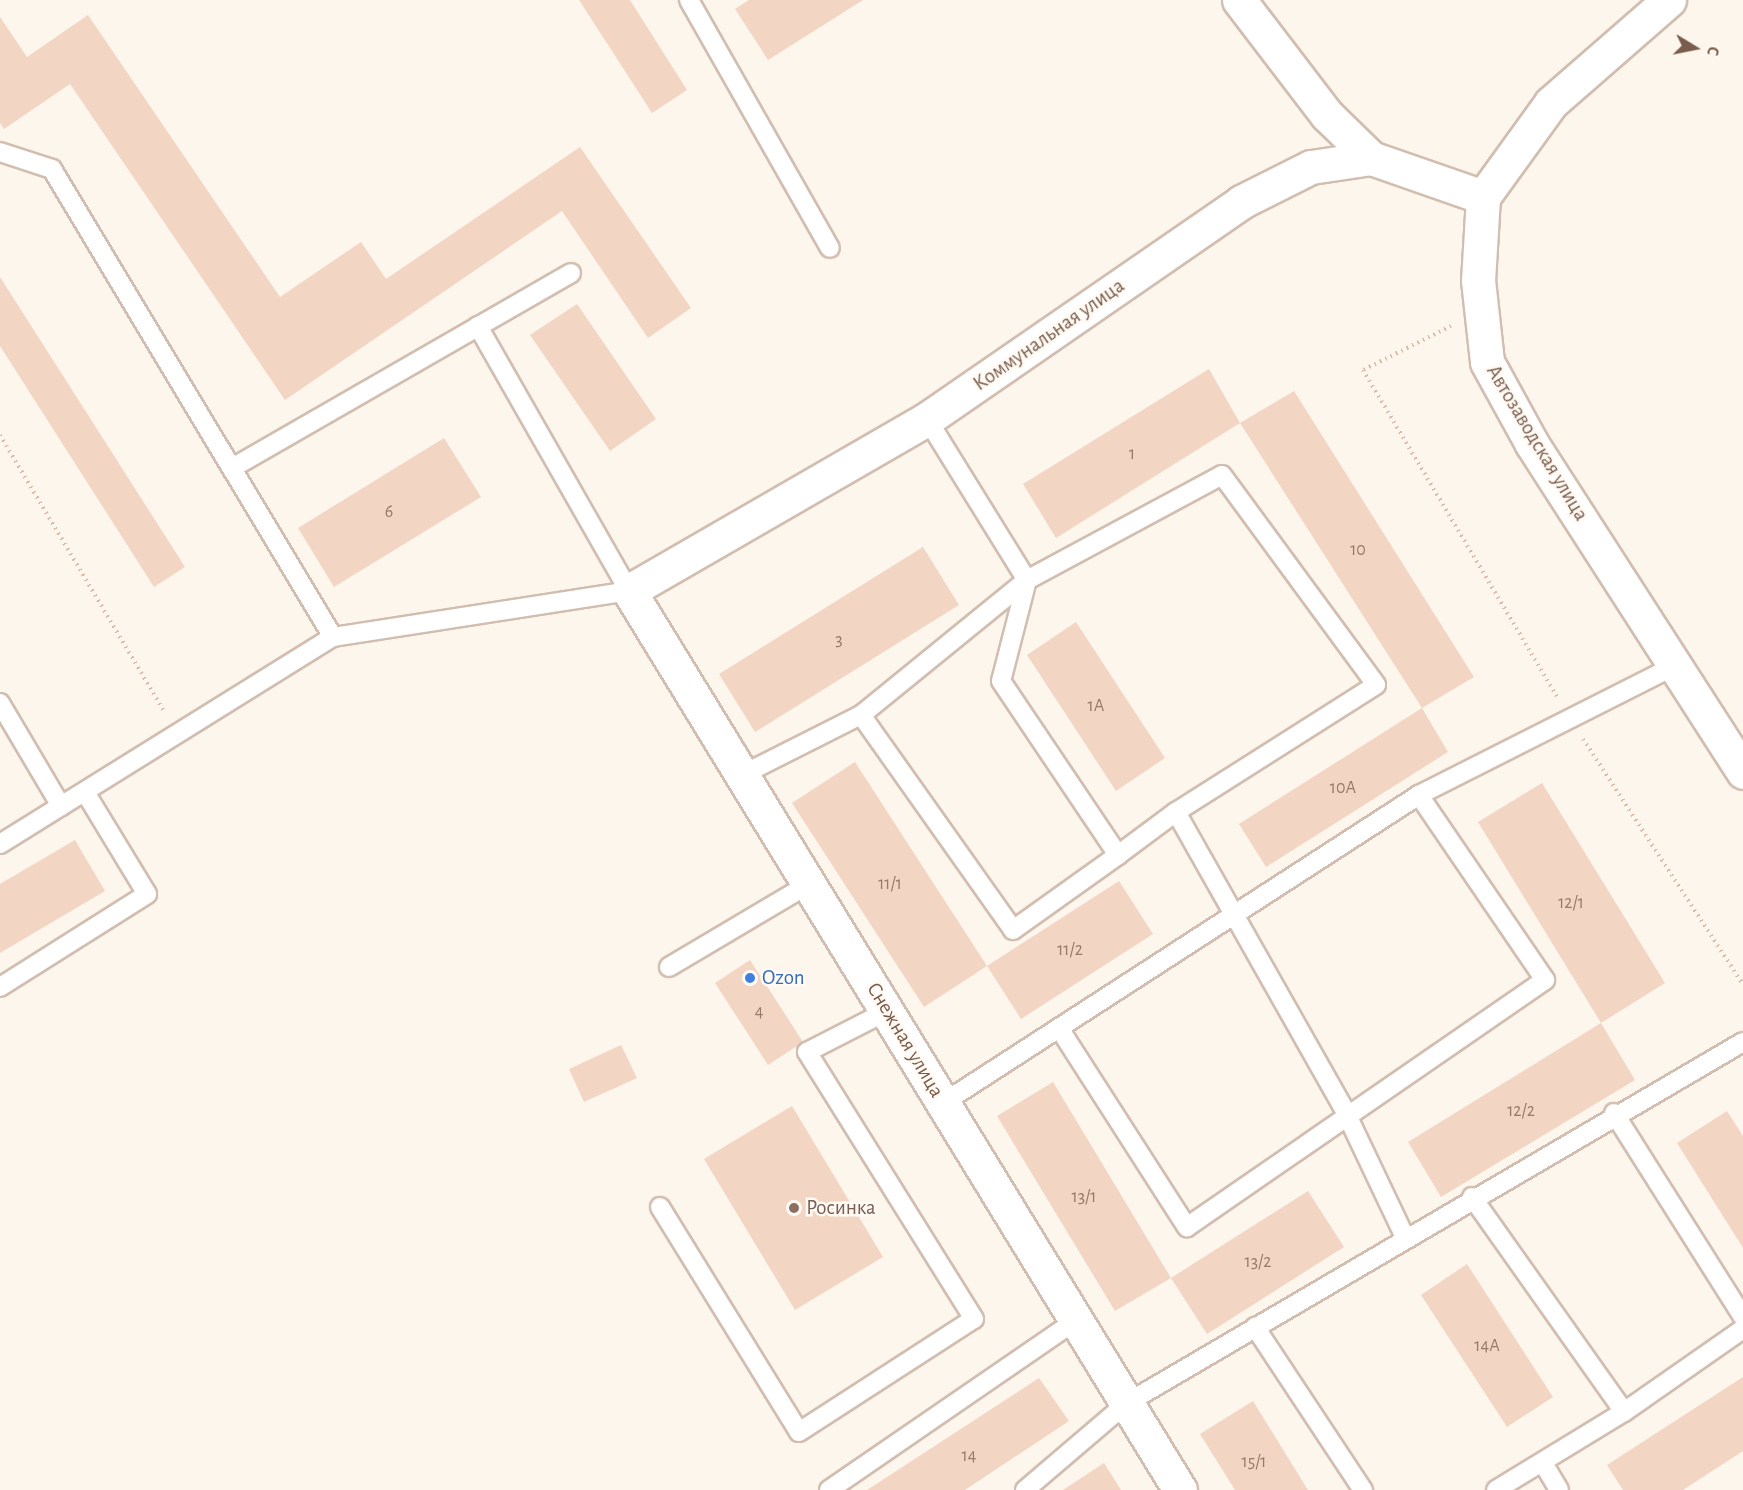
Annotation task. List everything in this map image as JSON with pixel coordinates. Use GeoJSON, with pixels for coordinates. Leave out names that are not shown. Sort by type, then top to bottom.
{"type":"FeatureCollection","features":[{"type":"Feature","properties":{"kind":"street"},"geometry":{"type":"LineString","coordinates":[[1239,0],[1327,115],[1371,158]]}},
{"type":"Feature","properties":{"kind":"street"},"geometry":{"type":"LineString","coordinates":[[1483,197],[1551,103],[1669,0]]}},
{"type":"Feature","properties":{"kind":"street","name":"Коммунальная улица"},"geometry":{"type":"LineString","coordinates":[[630,591],[927,419],[1241,202],[1311,167],[1371,158],[1483,197]]}},
{"type":"Feature","properties":{"kind":"street","name":"Автозаводская улица"},"geometry":{"type":"LineString","coordinates":[[1483,197],[1481,310],[1487,362],[1532,444],[1743,772]]}},
{"type":"Feature","properties":{"kind":"street","name":"Снежная улица"},"geometry":{"type":"LineString","coordinates":[[630,591],[1180,1490]]}},
{"type":"Feature","properties":{"kind":"lane"},"geometry":{"type":"LineString","coordinates":[[689,0],[830,248]]}},
{"type":"Feature","properties":{"kind":"lane"},"geometry":{"type":"LineString","coordinates":[[0,152],[52,169],[333,637]]}},
{"type":"Feature","properties":{"kind":"lane"},"geometry":{"type":"LineString","coordinates":[[232,468],[571,273]]}},
{"type":"Feature","properties":{"kind":"lane"},"geometry":{"type":"LineString","coordinates":[[0,844],[333,637],[630,591],[478,326]]}},
{"type":"Feature","properties":{"kind":"lane"},"geometry":{"type":"LineString","coordinates":[[927,419],[1027,580],[1001,681],[1118,855]]}},
{"type":"Feature","properties":{"kind":"lane"},"geometry":{"type":"LineString","coordinates":[[742,775],[861,715],[1027,580],[1222,475],[1376,686],[1176,812],[1013,930],[861,715]]}},
{"type":"Feature","properties":{"kind":"lane"},"geometry":{"type":"LineString","coordinates":[[943,1103],[1419,795],[1572,721],[1676,665]]}},
{"type":"Feature","properties":{"kind":"lane"},"geometry":{"type":"LineString","coordinates":[[0,703],[61,807]]}},
{"type":"Feature","properties":{"kind":"lane"},"geometry":{"type":"LineString","coordinates":[[0,987],[147,894],[85,792]]}},
{"type":"Feature","properties":{"kind":"lane"},"geometry":{"type":"LineString","coordinates":[[1059,1028],[1187,1227],[1346,1113],[1545,980],[1419,795]]}},
{"type":"Feature","properties":{"kind":"lane"},"geometry":{"type":"LineString","coordinates":[[1176,812],[1232,916],[1346,1113],[1405,1237]]}},
{"type":"Feature","properties":{"kind":"lane"},"geometry":{"type":"LineString","coordinates":[[669,967],[809,884]]}},
{"type":"Feature","properties":{"kind":"lane"},"geometry":{"type":"LineString","coordinates":[[660,1208],[799,1431],[974,1319],[807,1052],[887,1011]]}},
{"type":"Feature","properties":{"kind":"lane"},"geometry":{"type":"LineString","coordinates":[[1024,1490],[1126,1403],[1614,1113],[1743,1042]]}},
{"type":"Feature","properties":{"kind":"lane"},"geometry":{"type":"LineString","coordinates":[[1614,1113],[1743,1317]]}},
{"type":"Feature","properties":{"kind":"lane"},"geometry":{"type":"LineString","coordinates":[[1472,1197],[1624,1412]]}},
{"type":"Feature","properties":{"kind":"lane"},"geometry":{"type":"LineString","coordinates":[[829,1490],[1076,1320]]}},
{"type":"Feature","properties":{"kind":"lane"},"geometry":{"type":"LineString","coordinates":[[1255,1327],[1363,1490]]}},
{"type":"Feature","properties":{"kind":"lane"},"geometry":{"type":"LineString","coordinates":[[1496,1490],[1624,1412],[1743,1329]]}},
{"type":"Feature","properties":{"kind":"lane"},"geometry":{"type":"LineString","coordinates":[[1543,1463],[1559,1490]]}},
{"type":"Feature","properties":{"kind":"path"},"geometry":{"type":"LineString","coordinates":[[1481,310],[1364,370],[1572,721],[1743,984]]}},
{"type":"Feature","properties":{"kind":"path"},"geometry":{"type":"LineString","coordinates":[[0,435],[177,734]]}},
{"type":"Feature","properties":{"kind":"building"},"geometry":{"type":"Polygon","coordinates":[[[579,0],[630,0],[687,90],[652,113],[579,0]]]}},
{"type":"Feature","properties":{"kind":"building"},"geometry":{"type":"Polygon","coordinates":[[[749,0],[863,0],[768,60],[735,9],[749,0]]]}},
{"type":"Feature","properties":{"kind":"building"},"geometry":{"type":"Polygon","coordinates":[[[88,15],[280,297],[361,242],[386,279],[580,147],[691,308],[648,338],[562,211],[285,400],[70,84],[4,129],[0,123],[0,17],[27,57],[88,15]]]}},
{"type":"Feature","properties":{"kind":"building"},"geometry":{"type":"Polygon","coordinates":[[[0,277],[185,567],[154,587],[0,346],[0,277]]]}},
{"type":"Feature","properties":{"kind":"building"},"geometry":{"type":"Polygon","coordinates":[[[577,304],[656,419],[610,451],[530,335],[577,304]]]}},
{"type":"Feature","properties":{"kind":"building"},"geometry":{"type":"Polygon","coordinates":[[[1209,369],[1240,423],[1056,538],[1023,484],[1209,369]]]}},
{"type":"Feature","properties":{"kind":"building"},"geometry":{"type":"Polygon","coordinates":[[[1294,391],[1474,677],[1422,708],[1240,423],[1294,391]]]}},
{"type":"Feature","properties":{"kind":"building"},"geometry":{"type":"Polygon","coordinates":[[[444,438],[481,497],[334,587],[298,528],[444,438]]]}},
{"type":"Feature","properties":{"kind":"building"},"geometry":{"type":"Polygon","coordinates":[[[923,547],[959,605],[755,732],[719,674],[923,547]]]}},
{"type":"Feature","properties":{"kind":"building"},"geometry":{"type":"Polygon","coordinates":[[[1076,622],[1165,758],[1116,791],[1027,655],[1076,622]]]}},
{"type":"Feature","properties":{"kind":"building"},"geometry":{"type":"Polygon","coordinates":[[[1422,708],[1448,752],[1266,867],[1239,824],[1422,708]]]}},
{"type":"Feature","properties":{"kind":"building"},"geometry":{"type":"Polygon","coordinates":[[[855,762],[987,966],[924,1007],[792,803],[855,762]]]}},
{"type":"Feature","properties":{"kind":"building"},"geometry":{"type":"Polygon","coordinates":[[[1542,783],[1665,983],[1601,1023],[1478,822],[1542,783]]]}},
{"type":"Feature","properties":{"kind":"building"},"geometry":{"type":"Polygon","coordinates":[[[75,840],[105,891],[0,953],[0,884],[75,840]]]}},
{"type":"Feature","properties":{"kind":"building"},"geometry":{"type":"Polygon","coordinates":[[[1119,881],[1153,934],[1021,1019],[987,966],[1119,881]]]}},
{"type":"Feature","properties":{"kind":"building"},"geometry":{"type":"Polygon","coordinates":[[[750,960],[803,1042],[768,1065],[715,983],[750,960]]]}},
{"type":"Feature","properties":{"kind":"building"},"geometry":{"type":"Polygon","coordinates":[[[1601,1023],[1635,1080],[1441,1197],[1408,1142],[1601,1023]]]}},
{"type":"Feature","properties":{"kind":"building"},"geometry":{"type":"Polygon","coordinates":[[[621,1045],[637,1078],[584,1102],[569,1069],[621,1045]]]}},
{"type":"Feature","properties":{"kind":"building"},"geometry":{"type":"Polygon","coordinates":[[[1053,1082],[1171,1278],[1115,1311],[997,1116],[1053,1082]]]}},
{"type":"Feature","properties":{"kind":"building","name":"Росинка"},"geometry":{"type":"Polygon","coordinates":[[[792,1106],[883,1257],[795,1310],[704,1159],[792,1106]]]}},
{"type":"Feature","properties":{"kind":"building"},"geometry":{"type":"Polygon","coordinates":[[[1727,1111],[1743,1136],[1743,1248],[1677,1143],[1727,1111]]]}},
{"type":"Feature","properties":{"kind":"building"},"geometry":{"type":"Polygon","coordinates":[[[1308,1191],[1344,1247],[1207,1334],[1171,1278],[1308,1191]]]}},
{"type":"Feature","properties":{"kind":"building"},"geometry":{"type":"Polygon","coordinates":[[[1467,1264],[1553,1397],[1507,1427],[1421,1295],[1467,1264]]]}},
{"type":"Feature","properties":{"kind":"building"},"geometry":{"type":"Polygon","coordinates":[[[1743,1377],[1743,1451],[1683,1490],[1623,1490],[1607,1465],[1743,1377]]]}},
{"type":"Feature","properties":{"kind":"building"},"geometry":{"type":"Polygon","coordinates":[[[1039,1378],[1069,1421],[965,1490],[867,1490],[1039,1378]]]}},
{"type":"Feature","properties":{"kind":"building"},"geometry":{"type":"Polygon","coordinates":[[[1253,1401],[1308,1490],[1235,1490],[1200,1434],[1253,1401]]]}},
{"type":"Feature","properties":{"kind":"building"},"geometry":{"type":"Polygon","coordinates":[[[1104,1463],[1121,1490],[1063,1490],[1104,1463]]]}},
{"type":"Feature","properties":{"kind":"place","name":"Ozon"},"geometry":{"type":"Point","coordinates":[750,978]}},
{"type":"Feature","properties":{"kind":"place","name":"Росинка"},"geometry":{"type":"Point","coordinates":[794,1208]}}]}
